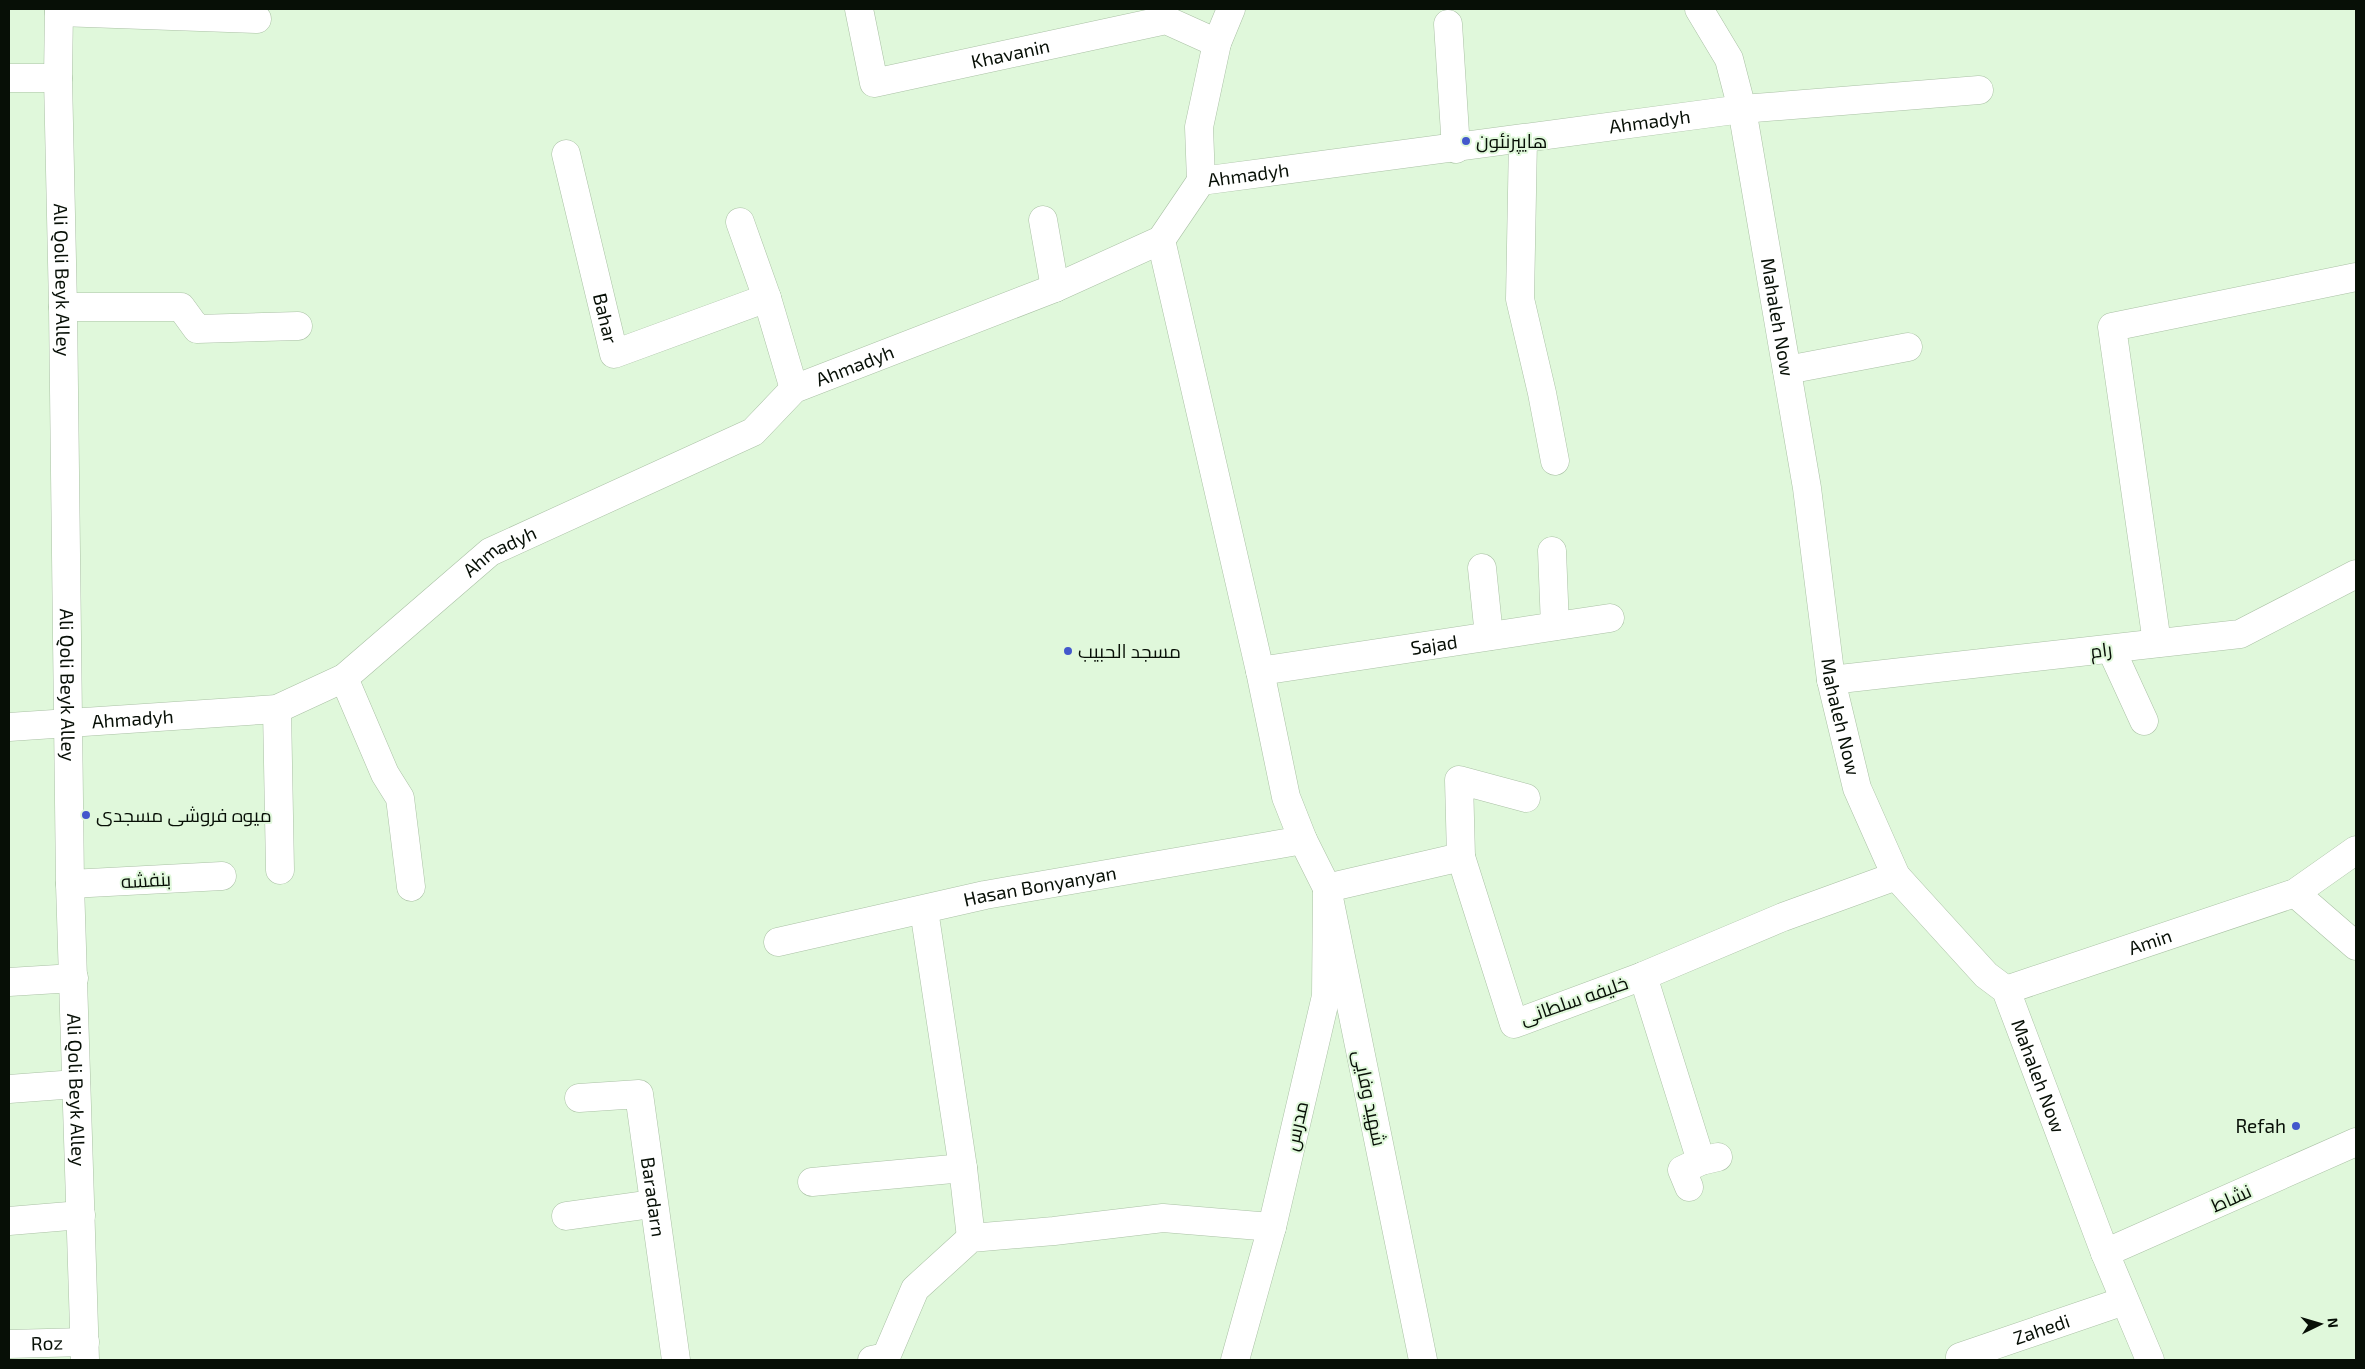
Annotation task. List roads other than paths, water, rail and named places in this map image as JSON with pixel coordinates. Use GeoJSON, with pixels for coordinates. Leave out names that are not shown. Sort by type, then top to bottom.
{"type":"FeatureCollection","features":[{"type":"Feature","properties":{"kind":"street","name":"Khavanin"},"geometry":{"type":"LineString","coordinates":[[859,9],[874,83],[1166,20],[1216,43]]}},
{"type":"Feature","properties":{"kind":"street"},"geometry":{"type":"LineString","coordinates":[[1201,181],[1200,127],[1216,43],[1232,9]]}},
{"type":"Feature","properties":{"kind":"street","name":"Mahaleh Now"},"geometry":{"type":"LineString","coordinates":[[1701,9],[1729,59],[1742,109],[1807,488],[1831,680],[1857,788],[1896,876],[1986,975],[2006,990],[2124,1301],[2150,1360]]}},
{"type":"Feature","properties":{"kind":"street"},"geometry":{"type":"LineString","coordinates":[[59,10],[258,19]]}},
{"type":"Feature","properties":{"kind":"street","name":"Ali Qoli Beyk Alley"},"geometry":{"type":"LineString","coordinates":[[59,10],[58,78],[63,307],[70,884],[85,1351]]}},
{"type":"Feature","properties":{"kind":"street"},"geometry":{"type":"LineString","coordinates":[[1448,24],[1456,149]]}},
{"type":"Feature","properties":{"kind":"street"},"geometry":{"type":"LineString","coordinates":[[9,78],[58,78]]}},
{"type":"Feature","properties":{"kind":"street","name":"Ahmadyh"},"geometry":{"type":"LineString","coordinates":[[9,727],[277,709],[344,678],[490,552],[753,432],[794,389],[1055,288],[1161,240],[1201,181],[1456,149],[1742,109],[1979,90]]}},
{"type":"Feature","properties":{"kind":"street"},"geometry":{"type":"LineString","coordinates":[[1523,139],[1520,299],[1555,461]]}},
{"type":"Feature","properties":{"kind":"street","name":"Bahar"},"geometry":{"type":"LineString","coordinates":[[566,154],[614,354],[767,298]]}},
{"type":"Feature","properties":{"kind":"street"},"geometry":{"type":"LineString","coordinates":[[1043,220],[1055,288]]}},
{"type":"Feature","properties":{"kind":"street"},"geometry":{"type":"LineString","coordinates":[[740,222],[767,298],[794,389]]}},
{"type":"Feature","properties":{"kind":"street"},"geometry":{"type":"LineString","coordinates":[[1161,240],[1260,670],[1286,797],[1303,840]]}},
{"type":"Feature","properties":{"kind":"street"},"geometry":{"type":"LineString","coordinates":[[2157,643],[2112,326],[2356,277]]}},
{"type":"Feature","properties":{"kind":"street"},"geometry":{"type":"LineString","coordinates":[[63,307],[181,307],[197,328],[298,326]]}},
{"type":"Feature","properties":{"kind":"street"},"geometry":{"type":"LineString","coordinates":[[1786,370],[1908,347]]}},
{"type":"Feature","properties":{"kind":"street"},"geometry":{"type":"LineString","coordinates":[[1552,551],[1555,626]]}},
{"type":"Feature","properties":{"kind":"street"},"geometry":{"type":"LineString","coordinates":[[1482,568],[1488,636]]}},
{"type":"Feature","properties":{"kind":"street","name":"رام"},"geometry":{"type":"LineString","coordinates":[[1831,680],[2240,634],[2356,574]]}},
{"type":"Feature","properties":{"kind":"street","name":"Sajad"},"geometry":{"type":"LineString","coordinates":[[1260,670],[1610,618]]}},
{"type":"Feature","properties":{"kind":"street"},"geometry":{"type":"LineString","coordinates":[[2111,649],[2144,721]]}},
{"type":"Feature","properties":{"kind":"street"},"geometry":{"type":"LineString","coordinates":[[344,678],[385,774],[400,798],[411,887]]}},
{"type":"Feature","properties":{"kind":"street"},"geometry":{"type":"LineString","coordinates":[[277,709],[280,870]]}},
{"type":"Feature","properties":{"kind":"street"},"geometry":{"type":"LineString","coordinates":[[1327,888],[1461,857],[1459,780],[1526,798]]}},
{"type":"Feature","properties":{"kind":"street","name":"شهید وفایی"},"geometry":{"type":"LineString","coordinates":[[1303,840],[1327,888],[1424,1360]]}},
{"type":"Feature","properties":{"kind":"street","name":"Hasan Bonyanyan"},"geometry":{"type":"LineString","coordinates":[[778,942],[985,895],[1303,840]]}},
{"type":"Feature","properties":{"kind":"street","name":"Amin"},"geometry":{"type":"LineString","coordinates":[[2006,990],[2295,892],[2356,850]]}},
{"type":"Feature","properties":{"kind":"street","name":"خلیفه سلطانی"},"geometry":{"type":"LineString","coordinates":[[1461,857],[1514,1024],[1643,976],[1783,917],[1896,876]]}},
{"type":"Feature","properties":{"kind":"street","name":"بنفشه"},"geometry":{"type":"LineString","coordinates":[[70,884],[222,876]]}},
{"type":"Feature","properties":{"kind":"street","name":"مدرس"},"geometry":{"type":"LineString","coordinates":[[1235,1360],[1272,1227],[1326,996],[1327,888]]}},
{"type":"Feature","properties":{"kind":"street"},"geometry":{"type":"LineString","coordinates":[[2295,892],[2356,946]]}},
{"type":"Feature","properties":{"kind":"street"},"geometry":{"type":"LineString","coordinates":[[924,910],[963,1168],[971,1238]]}},
{"type":"Feature","properties":{"kind":"street"},"geometry":{"type":"LineString","coordinates":[[1643,976],[1711,1158],[1682,1170],[1689,1187]]}},
{"type":"Feature","properties":{"kind":"street"},"geometry":{"type":"LineString","coordinates":[[9,982],[74,978]]}},
{"type":"Feature","properties":{"kind":"street"},"geometry":{"type":"LineString","coordinates":[[9,1089],[76,1084]]}},
{"type":"Feature","properties":{"kind":"street","name":"Baradarn"},"geometry":{"type":"LineString","coordinates":[[579,1098],[639,1094],[652,1204],[676,1360]]}},
{"type":"Feature","properties":{"kind":"street","name":"نشاط"},"geometry":{"type":"LineString","coordinates":[[2106,1253],[2356,1142]]}},
{"type":"Feature","properties":{"kind":"street"},"geometry":{"type":"LineString","coordinates":[[812,1182],[963,1168]]}},
{"type":"Feature","properties":{"kind":"street"},"geometry":{"type":"LineString","coordinates":[[566,1216],[652,1204]]}},
{"type":"Feature","properties":{"kind":"street"},"geometry":{"type":"LineString","coordinates":[[9,1221],[81,1215]]}},
{"type":"Feature","properties":{"kind":"street"},"geometry":{"type":"LineString","coordinates":[[884,1359],[916,1288],[971,1238],[1054,1232],[1163,1218],[1272,1227]]}},
{"type":"Feature","properties":{"kind":"street","name":"Zahedi"},"geometry":{"type":"LineString","coordinates":[[1960,1357],[2124,1301]]}},
{"type":"Feature","properties":{"kind":"street","name":"Roz"},"geometry":{"type":"LineString","coordinates":[[9,1344],[85,1351]]}},
{"type":"Feature","properties":{"kind":"place","name":"هایپرنئون"},"geometry":{"type":"Point","coordinates":[1466,141]}},
{"type":"Feature","properties":{"kind":"place","name":"مسجد الحبیب"},"geometry":{"type":"Point","coordinates":[1068,651]}},
{"type":"Feature","properties":{"kind":"place","name":"میوه فروشی مسجدی"},"geometry":{"type":"Point","coordinates":[86,815]}},
{"type":"Feature","properties":{"kind":"place","name":"Refah"},"geometry":{"type":"Point","coordinates":[2296,1126]}}]}
